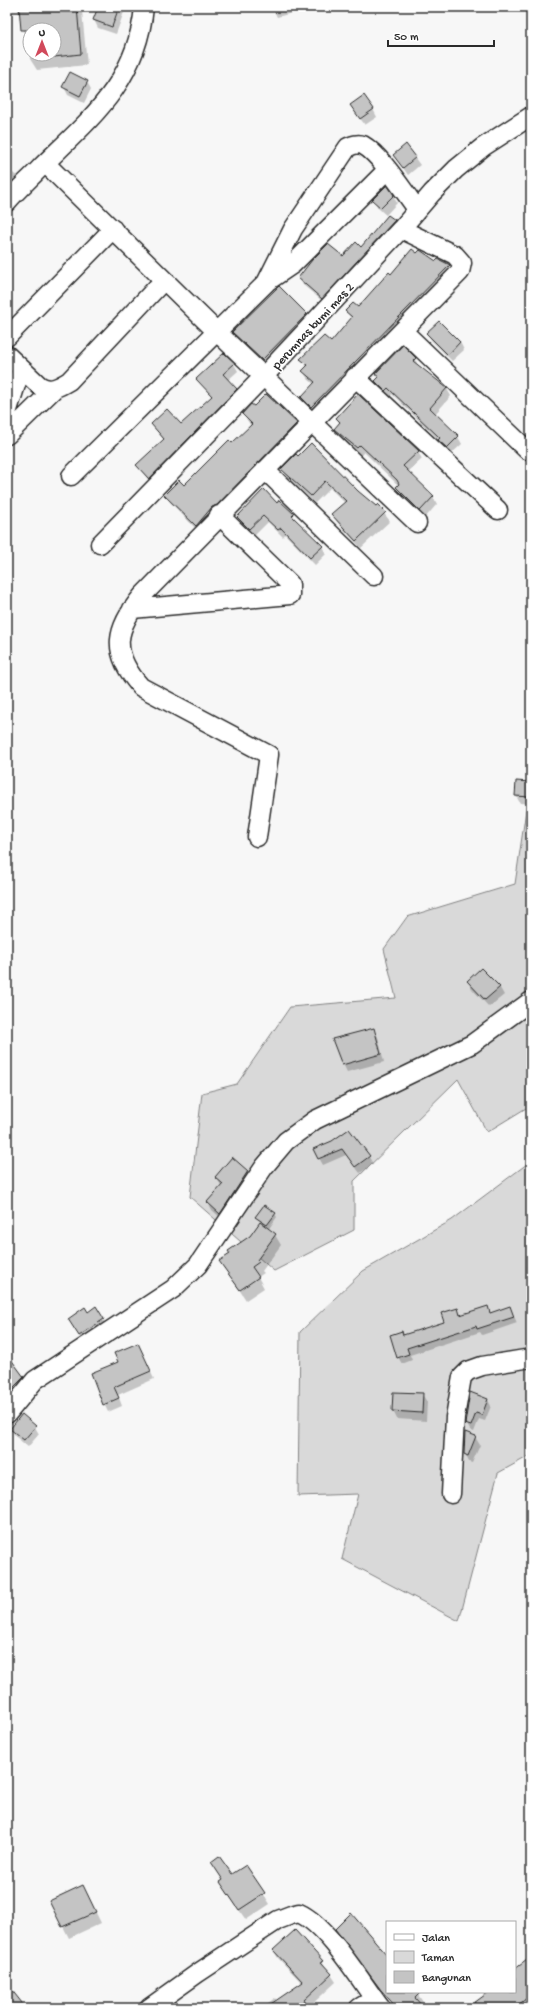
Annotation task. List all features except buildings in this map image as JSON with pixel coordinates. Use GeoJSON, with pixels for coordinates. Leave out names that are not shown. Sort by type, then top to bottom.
{"type":"FeatureCollection","features":[{"type":"Feature","properties":{"kind":"street"},"geometry":{"type":"LineString","coordinates":[[7,202],[89,120],[124,76],[136,51],[142,26],[144,7]]}},
{"type":"Feature","properties":{"kind":"street","name":"perumnas bumi mas 2"},"geometry":{"type":"LineString","coordinates":[[100,544],[264,376],[401,229],[417,209],[456,169],[483,147],[531,116]]}},
{"type":"Feature","properties":{"kind":"street"},"geometry":{"type":"LineString","coordinates":[[266,283],[293,229],[348,147],[354,144],[362,145],[376,155],[417,209]]}},
{"type":"Feature","properties":{"kind":"street"},"geometry":{"type":"LineString","coordinates":[[45,163],[217,332],[417,523]]}},
{"type":"Feature","properties":{"kind":"street"},"geometry":{"type":"LineString","coordinates":[[71,476],[266,283],[293,264],[387,170]]}},
{"type":"Feature","properties":{"kind":"street"},"geometry":{"type":"LineString","coordinates":[[7,337],[113,229]]}},
{"type":"Feature","properties":{"kind":"street"},"geometry":{"type":"LineString","coordinates":[[257,837],[269,755],[141,687],[127,671],[120,648],[121,630],[132,609],[142,595],[219,515],[312,423],[355,377],[403,331],[460,272],[462,263],[456,255],[401,229]]}},
{"type":"Feature","properties":{"kind":"street"},"geometry":{"type":"LineString","coordinates":[[7,435],[54,389],[70,381],[164,280]]}},
{"type":"Feature","properties":{"kind":"street"},"geometry":{"type":"LineString","coordinates":[[403,331],[527,450]]}},
{"type":"Feature","properties":{"kind":"street"},"geometry":{"type":"LineString","coordinates":[[7,356],[40,386],[46,390],[54,389]]}},
{"type":"Feature","properties":{"kind":"street"},"geometry":{"type":"LineString","coordinates":[[7,413],[21,369]]}},
{"type":"Feature","properties":{"kind":"street"},"geometry":{"type":"LineString","coordinates":[[355,377],[498,510]]}},
{"type":"Feature","properties":{"kind":"street"},"geometry":{"type":"LineString","coordinates":[[265,470],[374,576]]}},
{"type":"Feature","properties":{"kind":"street"},"geometry":{"type":"LineString","coordinates":[[132,609],[290,595],[290,584],[219,515]]}},
{"type":"Feature","properties":{"kind":"street"},"geometry":{"type":"LineString","coordinates":[[7,1414],[35,1380],[172,1289],[198,1265],[264,1167],[286,1141],[315,1120],[472,1044],[531,1001]]}},
{"type":"Feature","properties":{"kind":"street"},"geometry":{"type":"LineString","coordinates":[[451,1494],[455,1417],[462,1377],[468,1371],[482,1366],[531,1358]]}},
{"type":"Feature","properties":{"kind":"street"},"geometry":{"type":"LineString","coordinates":[[149,2008],[198,1973],[278,1920],[299,1913],[314,1923],[330,1940],[371,2005]]}},
{"type":"Feature","properties":{"kind":"green space"},"geometry":{"type":"Polygon","coordinates":[[[531,806],[531,1105],[487,1132],[458,1079],[354,1181],[354,1230],[274,1271],[190,1197],[202,1093],[237,1084],[290,1007],[396,998],[384,949],[407,917],[515,884],[526,810],[531,806]]]}},
{"type":"Feature","properties":{"kind":"green space"},"geometry":{"type":"Polygon","coordinates":[[[531,1161],[531,1455],[498,1473],[459,1621],[342,1559],[358,1494],[298,1496],[300,1332],[363,1271],[452,1220],[531,1161]]]}}]}
